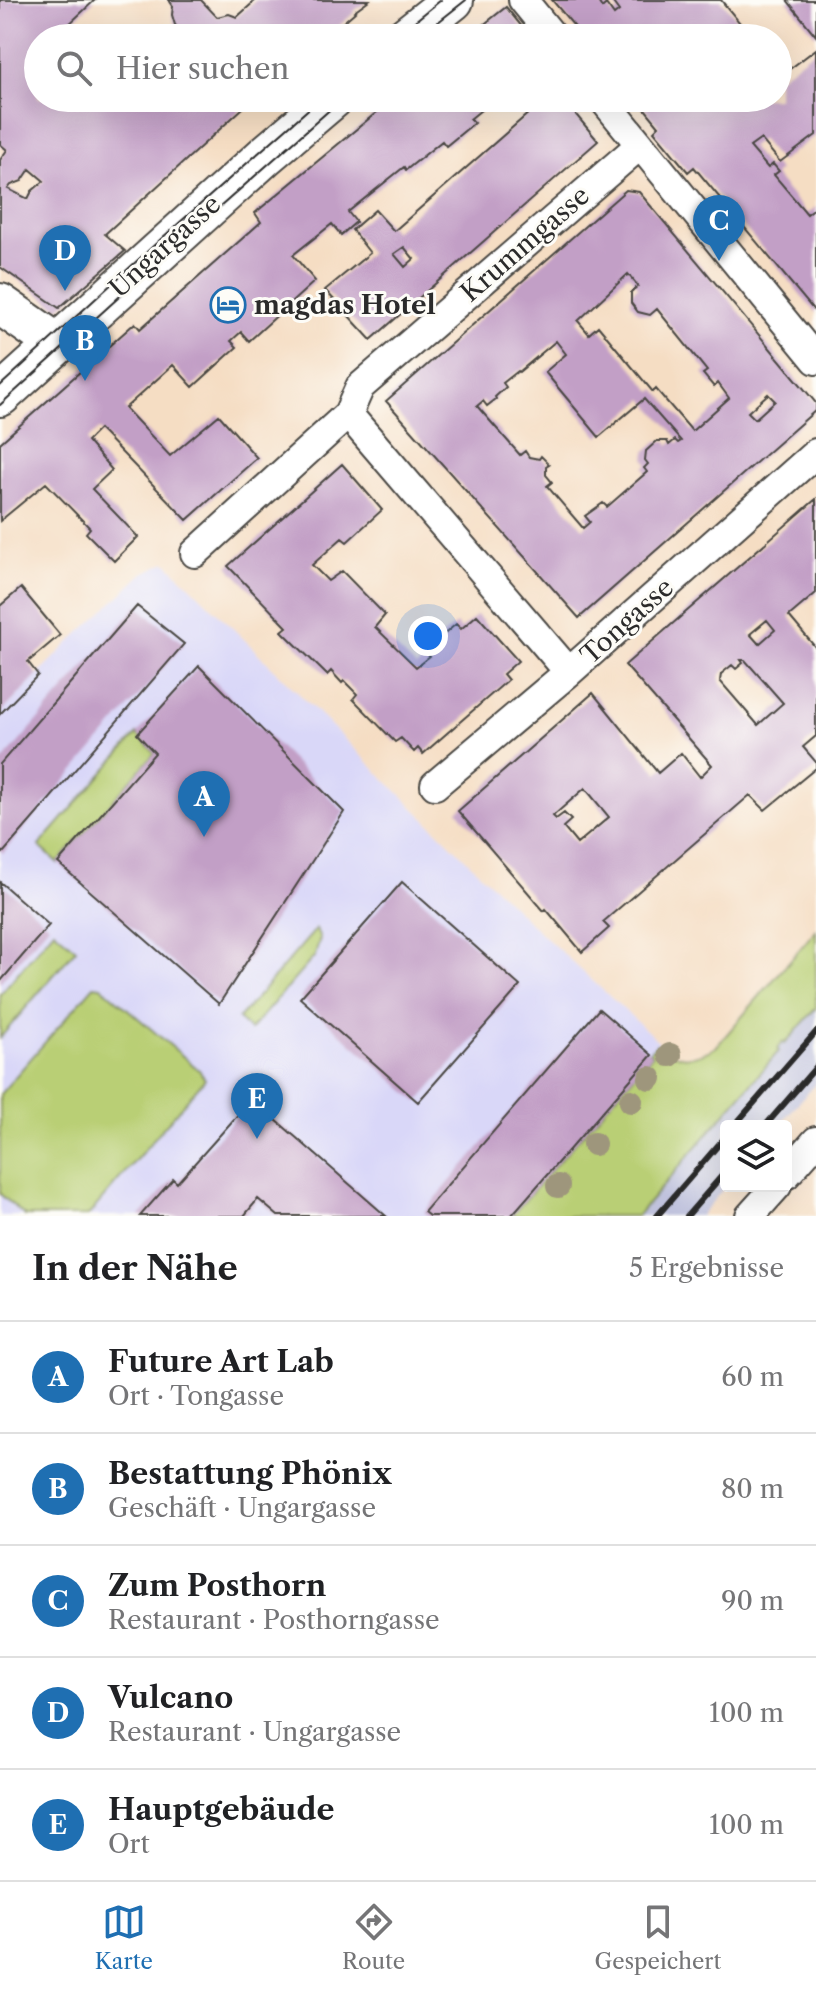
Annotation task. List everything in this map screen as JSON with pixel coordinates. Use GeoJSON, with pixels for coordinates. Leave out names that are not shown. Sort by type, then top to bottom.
{"type":"FeatureCollection","features":[{"type":"Feature","properties":{"kind":"main road"},"geometry":{"type":"LineString","coordinates":[[423,24],[453,0]]}},
{"type":"Feature","properties":{"kind":"main road","name":"Ungargasse"},"geometry":{"type":"LineString","coordinates":[[0,396],[317,112]]}},
{"type":"Feature","properties":{"kind":"main road"},"geometry":{"type":"LineString","coordinates":[[0,304],[57,344]]}},
{"type":"Feature","properties":{"kind":"street"},"geometry":{"type":"LineString","coordinates":[[523,0],[543,24]]}},
{"type":"Feature","properties":{"kind":"street"},"geometry":{"type":"LineString","coordinates":[[613,112],[816,360]]}},
{"type":"Feature","properties":{"kind":"street","name":"Krummgasse"},"geometry":{"type":"LineString","coordinates":[[195,553],[348,414],[360,387],[640,145]]}},
{"type":"Feature","properties":{"kind":"street"},"geometry":{"type":"LineString","coordinates":[[348,414],[569,672]]}},
{"type":"Feature","properties":{"kind":"street","name":"Tongasse"},"geometry":{"type":"LineString","coordinates":[[435,785],[569,672],[816,453]]}},
{"type":"Feature","properties":{"kind":"street"},"geometry":{"type":"LineString","coordinates":[[792,1168],[816,1141]]}},
{"type":"Feature","properties":{"kind":"street"},"geometry":{"type":"LineString","coordinates":[[750,1216],[772,1192]]}},
{"type":"Feature","properties":{"kind":"shaded area"},"geometry":{"type":"Polygon","coordinates":[[[166,562],[533,926],[659,1042],[650,1052],[652,1055],[511,1216],[0,1216],[0,714],[69,643],[144,573],[166,562]]]}},
{"type":"Feature","properties":{"kind":"shaded area"},"geometry":{"type":"Polygon","coordinates":[[[816,1008],[816,1083],[783,1120],[720,1120],[721,1192],[700,1216],[637,1216],[779,1051],[777,1049],[783,1042],[786,1043],[816,1008]]]}},
{"type":"Feature","properties":{"kind":"green space"},"geometry":{"type":"Polygon","coordinates":[[[137,734],[155,753],[58,863],[39,846],[137,734]]]}},
{"type":"Feature","properties":{"kind":"green space"},"geometry":{"type":"Polygon","coordinates":[[[316,929],[320,938],[315,956],[250,1030],[238,1019],[316,929]]]}},
{"type":"Feature","properties":{"kind":"green space"},"geometry":{"type":"Polygon","coordinates":[[[54,930],[76,949],[0,1038],[0,994],[54,930]]]}},
{"type":"Feature","properties":{"kind":"green space"},"geometry":{"type":"Polygon","coordinates":[[[816,930],[816,1008],[785,1044],[783,1042],[777,1049],[779,1051],[637,1216],[511,1216],[652,1055],[649,1052],[657,1044],[686,1057],[716,1047],[816,930]]]}},
{"type":"Feature","properties":{"kind":"green space"},"geometry":{"type":"Polygon","coordinates":[[[94,986],[109,993],[199,1070],[205,1079],[88,1216],[25,1216],[0,1194],[0,1094],[94,986]]]}},
{"type":"Feature","properties":{"kind":"building"},"geometry":{"type":"Polygon","coordinates":[[[0,0],[95,0],[69,24],[24,24],[24,112],[239,112],[105,234],[125,251],[59,308],[0,267],[0,160],[7,150],[0,144],[0,0]],[[30,169],[22,181],[8,189],[28,199],[44,181],[30,169]]]}},
{"type":"Feature","properties":{"kind":"building"},"geometry":{"type":"Polygon","coordinates":[[[169,0],[201,0],[217,17],[229,14],[237,17],[256,0],[369,0],[341,24],[175,24],[173,6],[169,0]]]}},
{"type":"Feature","properties":{"kind":"building"},"geometry":{"type":"Polygon","coordinates":[[[552,0],[597,0],[602,8],[606,4],[614,15],[619,11],[611,0],[721,0],[740,23],[740,24],[572,24],[552,0]]]}},
{"type":"Feature","properties":{"kind":"building"},"geometry":{"type":"Polygon","coordinates":[[[787,0],[816,0],[816,36],[787,0]]]}},
{"type":"Feature","properties":{"kind":"building"},"geometry":{"type":"Polygon","coordinates":[[[506,7],[520,24],[485,24],[506,7]]]}},
{"type":"Feature","properties":{"kind":"building"},"geometry":{"type":"Polygon","coordinates":[[[816,49],[816,135],[780,162],[761,139],[750,147],[768,168],[773,164],[779,171],[774,175],[807,214],[816,207],[816,313],[694,167],[688,172],[654,131],[659,126],[648,112],[792,112],[792,67],[816,49]]]}},
{"type":"Feature","properties":{"kind":"building"},"geometry":{"type":"Polygon","coordinates":[[[377,112],[479,112],[470,119],[474,123],[446,146],[442,141],[348,212],[356,222],[341,235],[332,224],[293,255],[315,281],[249,341],[241,332],[231,341],[237,347],[193,387],[173,365],[125,408],[170,456],[219,415],[257,458],[187,520],[99,429],[87,441],[112,470],[92,489],[138,537],[114,561],[86,533],[90,528],[46,483],[0,521],[0,443],[135,323],[140,329],[261,222],[255,213],[377,112]]]}},
{"type":"Feature","properties":{"kind":"building"},"geometry":{"type":"Polygon","coordinates":[[[530,112],[574,112],[598,141],[371,340],[325,290],[370,253],[352,230],[375,210],[394,231],[530,112]],[[404,247],[394,254],[405,267],[414,259],[404,247]]]}},
{"type":"Feature","properties":{"kind":"building"},"geometry":{"type":"Polygon","coordinates":[[[626,190],[639,192],[816,403],[816,410],[579,618],[386,401],[626,190]],[[628,274],[578,321],[589,334],[598,326],[653,392],[656,389],[692,431],[729,398],[718,383],[714,387],[703,374],[707,371],[657,309],[650,315],[638,312],[631,303],[631,292],[638,286],[628,274]],[[556,341],[503,383],[506,387],[496,399],[487,406],[483,401],[477,406],[520,455],[525,451],[529,457],[539,459],[541,456],[549,464],[546,475],[552,482],[547,486],[583,528],[590,522],[585,516],[603,503],[607,507],[647,472],[644,468],[648,464],[646,451],[657,441],[667,441],[669,445],[675,440],[678,443],[681,441],[644,399],[599,437],[545,372],[566,354],[556,341]],[[768,394],[748,412],[755,419],[775,401],[768,394]]]}},
{"type":"Feature","properties":{"kind":"building"},"geometry":{"type":"Polygon","coordinates":[[[342,464],[382,510],[347,542],[342,538],[312,565],[328,581],[342,571],[385,615],[375,627],[416,667],[430,656],[425,651],[456,624],[461,629],[477,615],[518,661],[503,674],[508,680],[423,754],[418,748],[414,752],[401,738],[395,742],[353,699],[357,694],[344,681],[342,683],[331,671],[327,675],[282,631],[287,627],[228,566],[342,464]]]}},
{"type":"Feature","properties":{"kind":"building"},"geometry":{"type":"Polygon","coordinates":[[[816,499],[816,593],[789,616],[816,648],[816,736],[803,747],[816,762],[816,768],[765,810],[750,795],[603,922],[609,928],[582,952],[458,811],[593,693],[658,773],[681,753],[700,777],[712,765],[625,665],[816,499]],[[767,620],[750,634],[759,644],[775,630],[767,620]],[[741,660],[743,663],[736,669],[732,665],[721,674],[720,681],[758,725],[783,703],[745,660],[741,660]],[[585,788],[553,816],[556,819],[564,813],[571,820],[563,827],[577,844],[609,817],[585,788]]]}},
{"type":"Feature","properties":{"kind":"building"},"geometry":{"type":"Polygon","coordinates":[[[21,588],[60,635],[28,662],[38,675],[0,714],[0,606],[21,588]]]}},
{"type":"Feature","properties":{"kind":"building"},"geometry":{"type":"Polygon","coordinates":[[[137,606],[184,644],[3,853],[0,850],[0,764],[137,606]]]}},
{"type":"Feature","properties":{"kind":"building"},"geometry":{"type":"Polygon","coordinates":[[[199,666],[344,812],[219,1004],[58,863],[155,753],[137,734],[199,666]]]}},
{"type":"Feature","properties":{"kind":"building"},"geometry":{"type":"Polygon","coordinates":[[[0,882],[49,925],[0,982],[0,882]]]}},
{"type":"Feature","properties":{"kind":"building"},"geometry":{"type":"Polygon","coordinates":[[[402,882],[520,986],[418,1102],[300,998],[402,882]]]}},
{"type":"Feature","properties":{"kind":"building"},"geometry":{"type":"Polygon","coordinates":[[[599,1009],[652,1055],[511,1216],[429,1216],[424,1212],[599,1009]]]}},
{"type":"Feature","properties":{"kind":"building"},"geometry":{"type":"Polygon","coordinates":[[[252,1099],[386,1216],[278,1216],[258,1199],[244,1216],[140,1216],[173,1179],[177,1183],[252,1099]]]}},
{"type":"Feature","properties":{"kind":"tram line"},"geometry":{"type":"LineString","coordinates":[[411,24],[441,0]]}},
{"type":"Feature","properties":{"kind":"tram line"},"geometry":{"type":"LineString","coordinates":[[436,24],[466,0]]}},
{"type":"Feature","properties":{"kind":"tram line"},"geometry":{"type":"LineString","coordinates":[[0,386],[305,112]]}},
{"type":"Feature","properties":{"kind":"tram line"},"geometry":{"type":"LineString","coordinates":[[0,405],[327,112]]}},
{"type":"Feature","properties":{"kind":"railway"},"geometry":{"type":"LineString","coordinates":[[739,1120],[816,1032]]}},
{"type":"Feature","properties":{"kind":"railway"},"geometry":{"type":"LineString","coordinates":[[770,1120],[816,1067]]}},
{"type":"Feature","properties":{"kind":"railway"},"geometry":{"type":"LineString","coordinates":[[657,1216],[720,1143]]}},
{"type":"Feature","properties":{"kind":"railway"},"geometry":{"type":"LineString","coordinates":[[687,1216],[720,1178]]}},
{"type":"Feature","properties":{"kind":"place","name":"Zum Posthorn"},"geometry":{"type":"Point","coordinates":[719,261]}},
{"type":"Feature","properties":{"kind":"place","name":"Vulcano"},"geometry":{"type":"Point","coordinates":[65,291]}},
{"type":"Feature","properties":{"kind":"place","name":"magdas Hotel"},"geometry":{"type":"Point","coordinates":[228,305]}},
{"type":"Feature","properties":{"kind":"place","name":"Bestattung Phönix"},"geometry":{"type":"Point","coordinates":[85,381]}},
{"type":"Feature","properties":{"kind":"place","name":"Future Art Lab"},"geometry":{"type":"Point","coordinates":[204,837]}},
{"type":"Feature","properties":{"kind":"place","name":"Hauptgebäude"},"geometry":{"type":"Point","coordinates":[257,1139]}}]}
